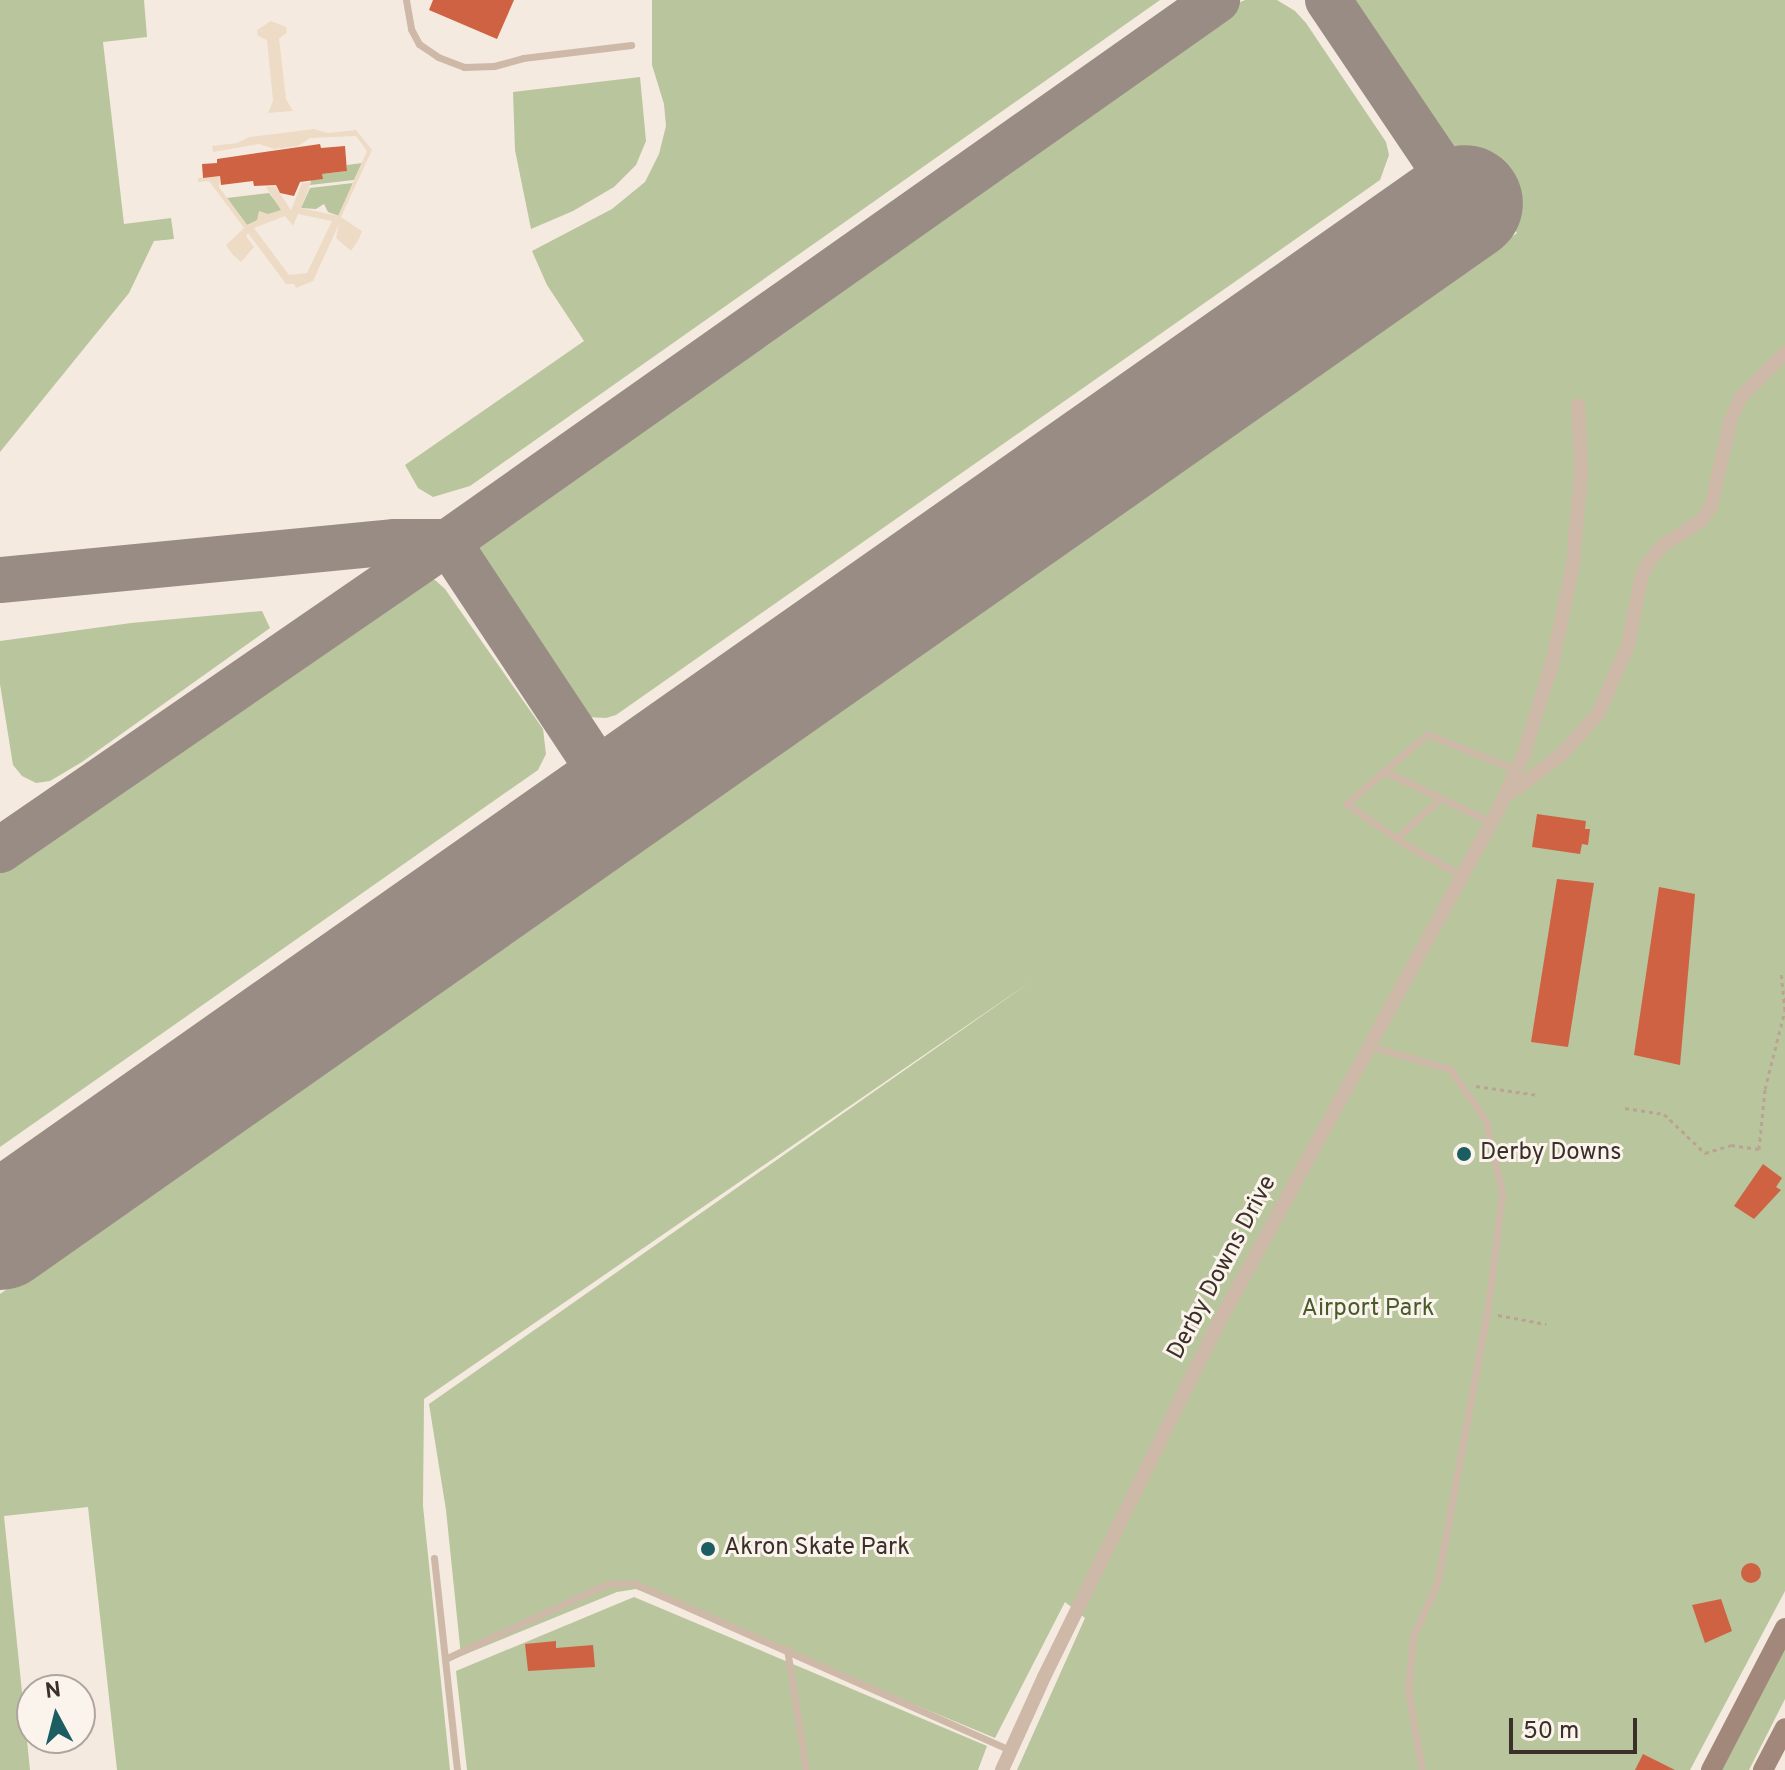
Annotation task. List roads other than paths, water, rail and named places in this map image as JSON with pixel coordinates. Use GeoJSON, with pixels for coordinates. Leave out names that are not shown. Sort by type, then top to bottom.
{"type":"FeatureCollection","features":[{"type":"Feature","properties":{"kind":"main road"},"geometry":{"type":"LineString","coordinates":[[1711,1770],[1785,1628]]}},
{"type":"Feature","properties":{"kind":"main road"},"geometry":{"type":"LineString","coordinates":[[1763,1770],[1785,1728]]}},
{"type":"Feature","properties":{"kind":"street","name":"Derby Downs Drive"},"geometry":{"type":"LineString","coordinates":[[1504,798],[1562,754],[1598,714],[1628,645],[1641,578],[1649,561],[1663,545],[1701,521],[1711,506],[1731,419],[1741,397],[1785,353]]}},
{"type":"Feature","properties":{"kind":"street","name":"Derby Downs Drive"},"geometry":{"type":"LineString","coordinates":[[1002,1770],[1166,1426],[1517,770],[1553,660],[1570,578],[1580,497],[1578,405]]}},
{"type":"Feature","properties":{"kind":"lane"},"geometry":{"type":"LineString","coordinates":[[406,0],[411,29],[419,44],[438,57],[464,67],[494,66],[523,58],[631,45]]}},
{"type":"Feature","properties":{"kind":"lane"},"geometry":{"type":"LineString","coordinates":[[1461,875],[1396,838],[1346,804],[1427,734],[1517,770]]}},
{"type":"Feature","properties":{"kind":"lane"},"geometry":{"type":"LineString","coordinates":[[1384,771],[1491,822]]}},
{"type":"Feature","properties":{"kind":"lane"},"geometry":{"type":"LineString","coordinates":[[1396,838],[1441,798]]}},
{"type":"Feature","properties":{"kind":"lane"},"geometry":{"type":"LineString","coordinates":[[1367,1046],[1450,1069],[1486,1121],[1502,1194],[1486,1313],[1437,1583],[1413,1637],[1408,1690],[1422,1770]]}},
{"type":"Feature","properties":{"kind":"lane"},"geometry":{"type":"LineString","coordinates":[[434,1558],[457,1770]]}},
{"type":"Feature","properties":{"kind":"lane"},"geometry":{"type":"LineString","coordinates":[[445,1659],[607,1584],[633,1583],[1011,1751]]}},
{"type":"Feature","properties":{"kind":"lane"},"geometry":{"type":"LineString","coordinates":[[787,1649],[806,1770]]}},
{"type":"Feature","properties":{"kind":"place","name":"Derby Downs"},"geometry":{"type":"Point","coordinates":[1464,1154]}},
{"type":"Feature","properties":{"kind":"place","name":"Akron Skate Park"},"geometry":{"type":"Point","coordinates":[708,1549]}},
{"type":"Feature","properties":{"kind":"park label","name":"Airport Park"},"geometry":{"type":"Point","coordinates":[1368,1310]}}]}
